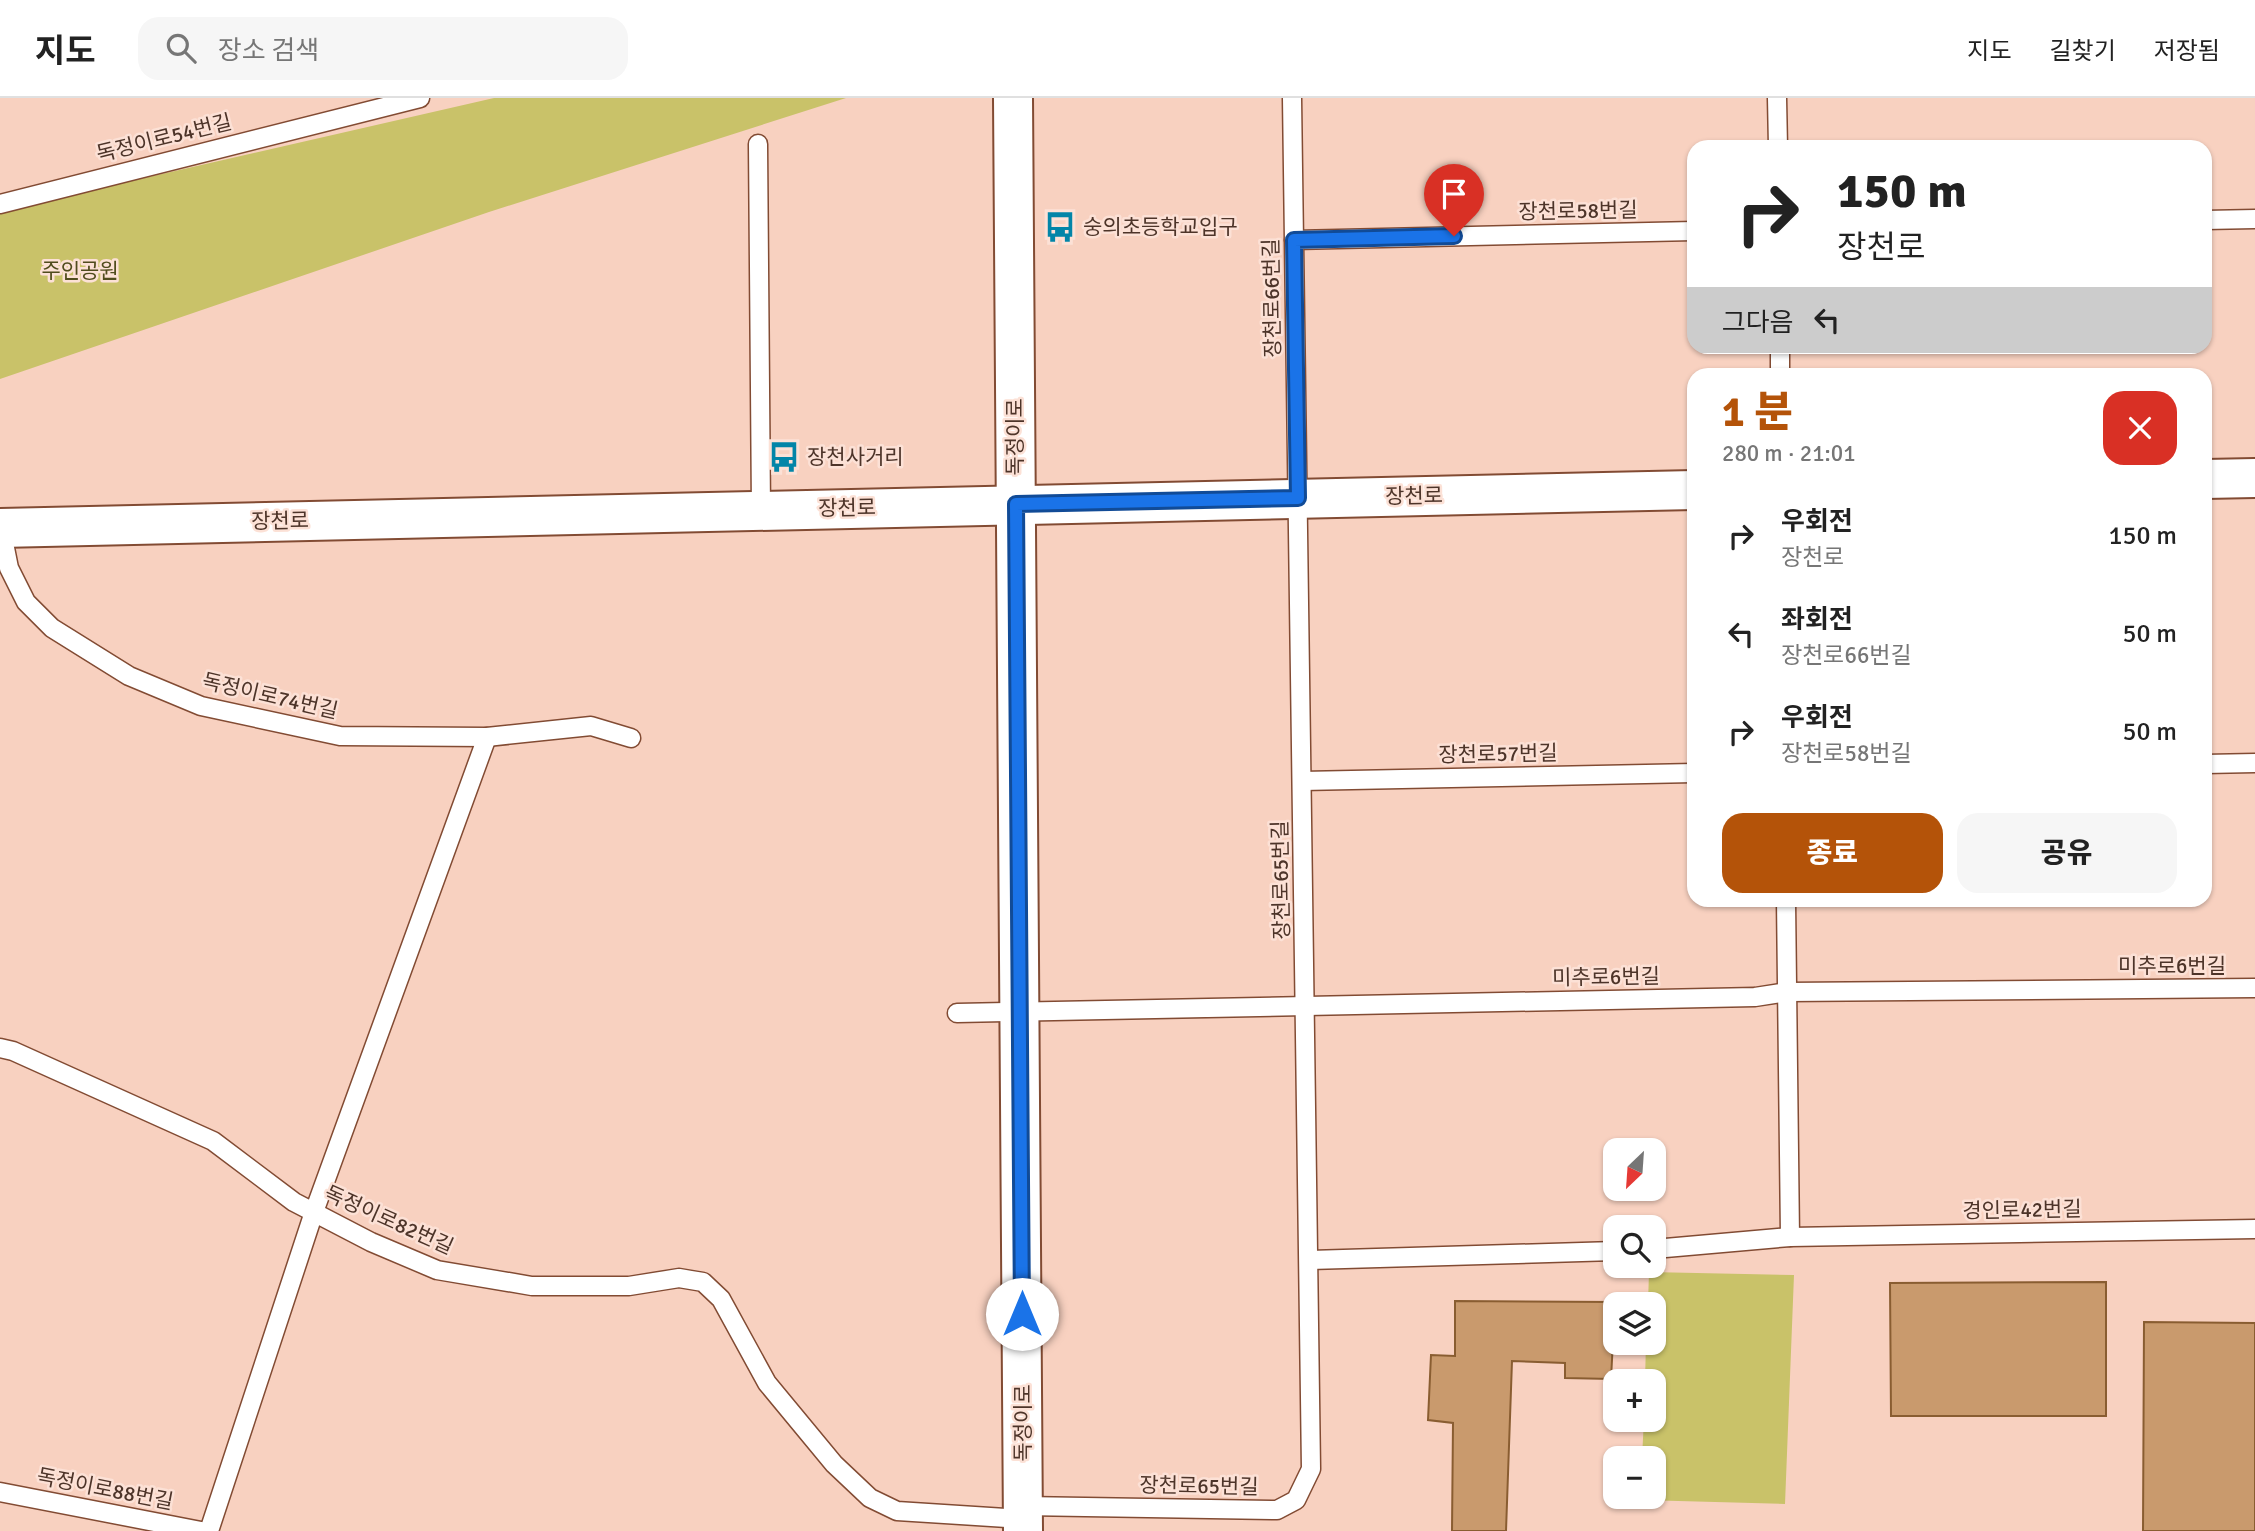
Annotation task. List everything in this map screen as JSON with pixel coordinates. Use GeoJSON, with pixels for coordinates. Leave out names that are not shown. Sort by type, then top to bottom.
{"type":"FeatureCollection","features":[{"type":"Feature","properties":{"kind":"street","name":"독정이로"},"geometry":{"type":"LineString","coordinates":[[1013,98],[1023,1519]]}},
{"type":"Feature","properties":{"kind":"street"},"geometry":{"type":"LineString","coordinates":[[2212,480],[2255,478]]}},
{"type":"Feature","properties":{"kind":"street","name":"장천로"},"geometry":{"type":"LineString","coordinates":[[0,528],[1687,490]]}},
{"type":"Feature","properties":{"kind":"lane","name":"독정이로54번길"},"geometry":{"type":"LineString","coordinates":[[0,204],[420,98]]}},
{"type":"Feature","properties":{"kind":"lane","name":"장천로66번길"},"geometry":{"type":"LineString","coordinates":[[1292,98],[1298,498]]}},
{"type":"Feature","properties":{"kind":"lane"},"geometry":{"type":"LineString","coordinates":[[1777,98],[1778,140]]}},
{"type":"Feature","properties":{"kind":"lane"},"geometry":{"type":"LineString","coordinates":[[758,144],[761,510]]}},
{"type":"Feature","properties":{"kind":"lane"},"geometry":{"type":"LineString","coordinates":[[2212,220],[2255,219]]}},
{"type":"Feature","properties":{"kind":"lane","name":"장천로58번길"},"geometry":{"type":"LineString","coordinates":[[1294,240],[1687,231]]}},
{"type":"Feature","properties":{"kind":"lane","name":"장천로65번길"},"geometry":{"type":"LineString","coordinates":[[1023,1519],[1277,1510],[1296,1500],[1311,1469],[1298,498]]}},
{"type":"Feature","properties":{"kind":"lane","name":"독정이로74번길"},"geometry":{"type":"LineString","coordinates":[[0,528],[9,568],[26,602],[52,628],[141,681],[201,706],[340,736],[487,737],[591,726],[631,738]]}},
{"type":"Feature","properties":{"kind":"lane"},"geometry":{"type":"LineString","coordinates":[[209,1531],[314,1212],[487,737]]}},
{"type":"Feature","properties":{"kind":"lane"},"geometry":{"type":"LineString","coordinates":[[2212,764],[2255,763]]}},
{"type":"Feature","properties":{"kind":"lane","name":"장천로57번길"},"geometry":{"type":"LineString","coordinates":[[1302,781],[1687,773]]}},
{"type":"Feature","properties":{"kind":"lane"},"geometry":{"type":"LineString","coordinates":[[1666,1248],[1790,1237],[1786,907]]}},
{"type":"Feature","properties":{"kind":"lane","name":"미추로6번길"},"geometry":{"type":"LineString","coordinates":[[957,1013],[1755,997],[1787,992],[2255,988]]}},
{"type":"Feature","properties":{"kind":"lane","name":"독정이로82번길"},"geometry":{"type":"LineString","coordinates":[[0,1048],[13,1051],[213,1141],[294,1202],[371,1242],[437,1270],[532,1286],[629,1286],[679,1278],[703,1282],[721,1299],[767,1382],[834,1464],[870,1498],[897,1511],[1023,1519]]}},
{"type":"Feature","properties":{"kind":"lane","name":"경인로42번길"},"geometry":{"type":"LineString","coordinates":[[1790,1237],[2255,1229]]}},
{"type":"Feature","properties":{"kind":"lane"},"geometry":{"type":"LineString","coordinates":[[1310,1261],[1603,1251]]}},
{"type":"Feature","properties":{"kind":"lane","name":"독정이로88번길"},"geometry":{"type":"LineString","coordinates":[[0,1492],[201,1531]]}},
{"type":"Feature","properties":{"kind":"green space","name":"주인공원"},"geometry":{"type":"Polygon","coordinates":[[[494,98],[846,98],[489,212],[0,379],[0,211],[494,98]]]}},
{"type":"Feature","properties":{"kind":"green space"},"geometry":{"type":"Polygon","coordinates":[[[1666,1272],[1794,1275],[1785,1504],[1666,1501],[1666,1446],[1643,1446],[1643,1432],[1666,1432],[1666,1369],[1645,1369],[1646,1355],[1666,1355],[1666,1292],[1648,1292],[1649,1278],[1666,1278],[1666,1272]]]}},
{"type":"Feature","properties":{"kind":"building"},"geometry":{"type":"Polygon","coordinates":[[[2106,1282],[2106,1416],[1891,1416],[1890,1283],[2106,1282]]]}},
{"type":"Feature","properties":{"kind":"building"},"geometry":{"type":"Polygon","coordinates":[[[1455,1301],[1603,1302],[1603,1355],[1612,1355],[1612,1369],[1603,1369],[1603,1379],[1565,1378],[1565,1363],[1512,1361],[1506,1531],[1452,1531],[1453,1423],[1428,1420],[1431,1355],[1455,1356],[1455,1301]]]}},
{"type":"Feature","properties":{"kind":"building"},"geometry":{"type":"Polygon","coordinates":[[[2144,1322],[2255,1323],[2255,1531],[2143,1531],[2144,1322]]]}},
{"type":"Feature","properties":{"kind":"place","name":"숭의초등학교입구"},"geometry":{"type":"Point","coordinates":[1060,227]}},
{"type":"Feature","properties":{"kind":"place","name":"장천사거리"},"geometry":{"type":"Point","coordinates":[784,457]}},
{"type":"Feature","properties":{"kind":"route"},"geometry":{"type":"LineString","coordinates":[[1022,1314],[1016,504],[1298,498],[1294,240],[1454,236]]}}]}
